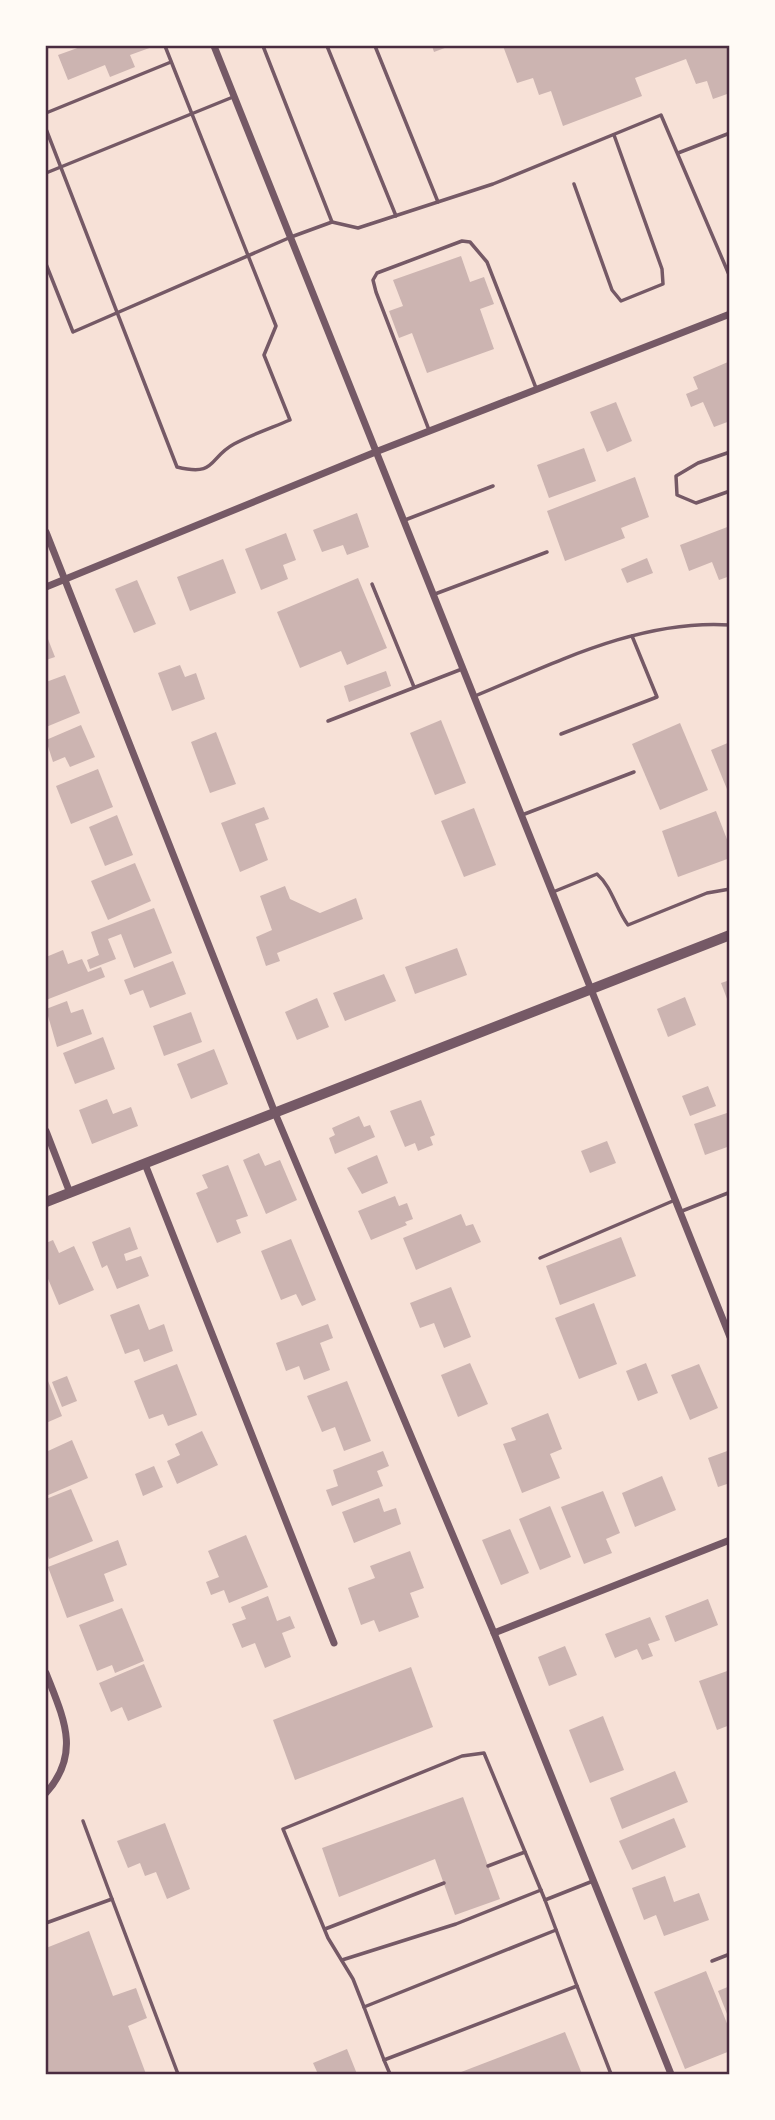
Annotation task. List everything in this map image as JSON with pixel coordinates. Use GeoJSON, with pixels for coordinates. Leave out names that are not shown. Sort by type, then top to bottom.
{"type":"FeatureCollection","features":[{"type":"Feature","properties":{"kind":"street"},"geometry":{"type":"LineString","coordinates":[[214,46],[675,1200],[726,1318],[730,1337]]}},
{"type":"Feature","properties":{"kind":"street"},"geometry":{"type":"LineString","coordinates":[[46,587],[429,430],[730,314]]}},
{"type":"Feature","properties":{"kind":"street"},"geometry":{"type":"LineString","coordinates":[[46,532],[275,1113],[494,1633],[671,2074]]}},
{"type":"Feature","properties":{"kind":"street"},"geometry":{"type":"LineString","coordinates":[[46,1202],[730,935]]}},
{"type":"Feature","properties":{"kind":"street"},"geometry":{"type":"LineString","coordinates":[[46,1131],[70,1193]]}},
{"type":"Feature","properties":{"kind":"street"},"geometry":{"type":"LineString","coordinates":[[145,1164],[334,1643]]}},
{"type":"Feature","properties":{"kind":"street"},"geometry":{"type":"LineString","coordinates":[[494,1633],[730,1540]]}},
{"type":"Feature","properties":{"kind":"street"},"geometry":{"type":"LineString","coordinates":[[46,1673],[65,1722],[67,1761],[46,1793]]}},
{"type":"Feature","properties":{"kind":"lane"},"geometry":{"type":"LineString","coordinates":[[46,130],[177,467],[195,471],[215,463],[230,446],[290,420],[264,355],[276,326],[165,46]]}},
{"type":"Feature","properties":{"kind":"lane"},"geometry":{"type":"LineString","coordinates":[[263,46],[332,222]]}},
{"type":"Feature","properties":{"kind":"lane"},"geometry":{"type":"LineString","coordinates":[[327,46],[396,216]]}},
{"type":"Feature","properties":{"kind":"lane"},"geometry":{"type":"LineString","coordinates":[[375,46],[438,202]]}},
{"type":"Feature","properties":{"kind":"lane"},"geometry":{"type":"LineString","coordinates":[[46,113],[171,62]]}},
{"type":"Feature","properties":{"kind":"lane"},"geometry":{"type":"LineString","coordinates":[[46,173],[234,97]]}},
{"type":"Feature","properties":{"kind":"lane"},"geometry":{"type":"LineString","coordinates":[[46,264],[73,332],[291,237],[332,222],[358,228],[396,216],[492,184],[662,115],[730,277]]}},
{"type":"Feature","properties":{"kind":"lane"},"geometry":{"type":"LineString","coordinates":[[678,153],[730,133]]}},
{"type":"Feature","properties":{"kind":"lane"},"geometry":{"type":"LineString","coordinates":[[574,184],[612,290],[621,301],[663,284],[662,270],[613,134]]}},
{"type":"Feature","properties":{"kind":"lane"},"geometry":{"type":"LineString","coordinates":[[429,430],[376,292],[373,280],[377,273],[462,241],[470,243],[487,262],[536,389]]}},
{"type":"Feature","properties":{"kind":"lane"},"geometry":{"type":"LineString","coordinates":[[730,452],[698,463],[676,476],[677,495],[696,503],[730,491]]}},
{"type":"Feature","properties":{"kind":"lane"},"geometry":{"type":"LineString","coordinates":[[405,520],[493,486]]}},
{"type":"Feature","properties":{"kind":"lane"},"geometry":{"type":"LineString","coordinates":[[435,594],[547,552]]}},
{"type":"Feature","properties":{"kind":"lane"},"geometry":{"type":"LineString","coordinates":[[372,584],[414,687]]}},
{"type":"Feature","properties":{"kind":"lane"},"geometry":{"type":"LineString","coordinates":[[475,696],[610,641],[707,624],[730,625]]}},
{"type":"Feature","properties":{"kind":"lane"},"geometry":{"type":"LineString","coordinates":[[561,734],[657,697],[632,636]]}},
{"type":"Feature","properties":{"kind":"lane"},"geometry":{"type":"LineString","coordinates":[[328,721],[464,668]]}},
{"type":"Feature","properties":{"kind":"lane"},"geometry":{"type":"LineString","coordinates":[[522,815],[634,772]]}},
{"type":"Feature","properties":{"kind":"lane"},"geometry":{"type":"LineString","coordinates":[[552,892],[597,874],[606,882],[617,909],[628,925],[707,893],[730,889]]}},
{"type":"Feature","properties":{"kind":"lane"},"geometry":{"type":"LineString","coordinates":[[680,1212],[728,1193]]}},
{"type":"Feature","properties":{"kind":"lane"},"geometry":{"type":"LineString","coordinates":[[540,1258],[675,1200]]}},
{"type":"Feature","properties":{"kind":"lane"},"geometry":{"type":"LineString","coordinates":[[390,2074],[364,2007],[324,1929],[283,1829],[462,1756],[484,1753],[545,1900],[611,2074]]}},
{"type":"Feature","properties":{"kind":"lane"},"geometry":{"type":"LineString","coordinates":[[83,1821],[178,2074]]}},
{"type":"Feature","properties":{"kind":"lane"},"geometry":{"type":"LineString","coordinates":[[488,1866],[525,1852]]}},
{"type":"Feature","properties":{"kind":"lane"},"geometry":{"type":"LineString","coordinates":[[545,1900],[593,1881]]}},
{"type":"Feature","properties":{"kind":"lane"},"geometry":{"type":"LineString","coordinates":[[324,1929],[444,1883]]}},
{"type":"Feature","properties":{"kind":"lane"},"geometry":{"type":"LineString","coordinates":[[341,1960],[456,1924],[541,1890]]}},
{"type":"Feature","properties":{"kind":"lane"},"geometry":{"type":"LineString","coordinates":[[46,1923],[112,1899]]}},
{"type":"Feature","properties":{"kind":"lane"},"geometry":{"type":"LineString","coordinates":[[364,2007],[556,1930]]}},
{"type":"Feature","properties":{"kind":"lane"},"geometry":{"type":"LineString","coordinates":[[712,1961],[730,1954]]}},
{"type":"Feature","properties":{"kind":"lane"},"geometry":{"type":"LineString","coordinates":[[384,2060],[577,1986]]}},
{"type":"Feature","properties":{"kind":"building"},"geometry":{"type":"Polygon","coordinates":[[[83,46],[155,46],[130,55],[135,67],[110,77],[105,65],[68,80],[58,55],[83,46]]]}},
{"type":"Feature","properties":{"kind":"building"},"geometry":{"type":"Polygon","coordinates":[[[432,46],[450,46],[434,52],[432,46]]]}},
{"type":"Feature","properties":{"kind":"building"},"geometry":{"type":"Polygon","coordinates":[[[503,46],[730,46],[730,93],[713,99],[707,81],[696,84],[686,59],[635,78],[642,96],[563,126],[551,91],[539,95],[533,78],[517,83],[503,46]]]}},
{"type":"Feature","properties":{"kind":"building"},"geometry":{"type":"Polygon","coordinates":[[[461,256],[470,282],[484,277],[494,304],[480,309],[494,349],[427,373],[412,333],[399,338],[389,311],[403,306],[393,280],[461,256]]]}},
{"type":"Feature","properties":{"kind":"building"},"geometry":{"type":"Polygon","coordinates":[[[728,362],[730,421],[714,427],[703,402],[691,407],[686,394],[698,389],[693,377],[728,362]]]}},
{"type":"Feature","properties":{"kind":"building"},"geometry":{"type":"Polygon","coordinates":[[[616,402],[632,441],[607,452],[590,412],[616,402]]]}},
{"type":"Feature","properties":{"kind":"building"},"geometry":{"type":"Polygon","coordinates":[[[584,448],[596,481],[549,498],[537,465],[584,448]]]}},
{"type":"Feature","properties":{"kind":"building"},"geometry":{"type":"Polygon","coordinates":[[[635,477],[649,517],[621,528],[625,538],[565,561],[547,511],[635,477]]]}},
{"type":"Feature","properties":{"kind":"building"},"geometry":{"type":"Polygon","coordinates":[[[357,513],[369,547],[347,555],[343,545],[322,552],[313,530],[357,513]]]}},
{"type":"Feature","properties":{"kind":"building"},"geometry":{"type":"Polygon","coordinates":[[[730,526],[730,576],[719,580],[712,562],[689,571],[680,545],[730,526]]]}},
{"type":"Feature","properties":{"kind":"building"},"geometry":{"type":"Polygon","coordinates":[[[286,533],[296,560],[283,565],[288,579],[261,590],[245,549],[286,533]]]}},
{"type":"Feature","properties":{"kind":"building"},"geometry":{"type":"Polygon","coordinates":[[[647,558],[653,573],[627,583],[621,569],[647,558]]]}},
{"type":"Feature","properties":{"kind":"building"},"geometry":{"type":"Polygon","coordinates":[[[223,559],[236,593],[190,611],[177,577],[223,559]]]}},
{"type":"Feature","properties":{"kind":"building"},"geometry":{"type":"Polygon","coordinates":[[[358,578],[387,648],[347,665],[341,651],[300,668],[277,612],[358,578]]]}},
{"type":"Feature","properties":{"kind":"building"},"geometry":{"type":"Polygon","coordinates":[[[137,580],[156,624],[134,633],[115,589],[137,580]]]}},
{"type":"Feature","properties":{"kind":"building"},"geometry":{"type":"Polygon","coordinates":[[[46,634],[55,657],[46,660],[46,634]]]}},
{"type":"Feature","properties":{"kind":"building"},"geometry":{"type":"Polygon","coordinates":[[[180,665],[185,677],[196,673],[205,699],[172,711],[158,673],[180,665]]]}},
{"type":"Feature","properties":{"kind":"building"},"geometry":{"type":"Polygon","coordinates":[[[386,671],[391,686],[349,702],[344,686],[386,671]]]}},
{"type":"Feature","properties":{"kind":"building"},"geometry":{"type":"Polygon","coordinates":[[[65,675],[80,713],[46,727],[46,682],[65,675]]]}},
{"type":"Feature","properties":{"kind":"building"},"geometry":{"type":"Polygon","coordinates":[[[441,720],[466,783],[435,795],[410,733],[441,720]]]}},
{"type":"Feature","properties":{"kind":"building"},"geometry":{"type":"Polygon","coordinates":[[[680,723],[708,790],[660,810],[632,744],[680,723]]]}},
{"type":"Feature","properties":{"kind":"building"},"geometry":{"type":"Polygon","coordinates":[[[81,725],[95,757],[70,767],[65,757],[53,762],[46,740],[81,725]]]}},
{"type":"Feature","properties":{"kind":"building"},"geometry":{"type":"Polygon","coordinates":[[[216,732],[236,784],[210,793],[191,742],[216,732]]]}},
{"type":"Feature","properties":{"kind":"building"},"geometry":{"type":"Polygon","coordinates":[[[730,742],[730,794],[729,794],[711,750],[730,742]]]}},
{"type":"Feature","properties":{"kind":"building"},"geometry":{"type":"Polygon","coordinates":[[[98,769],[113,807],[71,824],[56,786],[98,769]]]}},
{"type":"Feature","properties":{"kind":"building"},"geometry":{"type":"Polygon","coordinates":[[[264,807],[269,819],[255,824],[268,860],[240,872],[221,823],[264,807]]]}},
{"type":"Feature","properties":{"kind":"building"},"geometry":{"type":"Polygon","coordinates":[[[474,808],[496,865],[464,877],[441,821],[474,808]]]}},
{"type":"Feature","properties":{"kind":"building"},"geometry":{"type":"Polygon","coordinates":[[[716,811],[730,847],[730,858],[678,877],[662,831],[716,811]]]}},
{"type":"Feature","properties":{"kind":"building"},"geometry":{"type":"Polygon","coordinates":[[[117,815],[133,855],[105,866],[89,827],[117,815]]]}},
{"type":"Feature","properties":{"kind":"building"},"geometry":{"type":"Polygon","coordinates":[[[135,863],[151,901],[108,920],[91,881],[135,863]]]}},
{"type":"Feature","properties":{"kind":"building"},"geometry":{"type":"Polygon","coordinates":[[[285,886],[290,899],[320,913],[356,898],[363,919],[277,953],[280,961],[266,966],[256,937],[272,930],[260,896],[285,886]]]}},
{"type":"Feature","properties":{"kind":"building"},"geometry":{"type":"Polygon","coordinates":[[[154,908],[172,953],[134,968],[121,934],[108,939],[116,959],[90,969],[87,960],[99,955],[91,932],[154,908]]]}},
{"type":"Feature","properties":{"kind":"building"},"geometry":{"type":"Polygon","coordinates":[[[457,948],[467,975],[415,994],[405,967],[457,948]]]}},
{"type":"Feature","properties":{"kind":"building"},"geometry":{"type":"Polygon","coordinates":[[[63,950],[68,964],[82,959],[88,972],[101,967],[105,977],[46,1000],[46,957],[63,950]]]}},
{"type":"Feature","properties":{"kind":"building"},"geometry":{"type":"Polygon","coordinates":[[[173,961],[186,994],[150,1008],[143,990],[130,995],[124,980],[173,961]]]}},
{"type":"Feature","properties":{"kind":"building"},"geometry":{"type":"Polygon","coordinates":[[[384,974],[396,1001],[345,1021],[333,993],[384,974]]]}},
{"type":"Feature","properties":{"kind":"building"},"geometry":{"type":"Polygon","coordinates":[[[730,980],[730,1004],[729,1004],[721,983],[730,980]]]}},
{"type":"Feature","properties":{"kind":"building"},"geometry":{"type":"Polygon","coordinates":[[[685,997],[696,1025],[668,1037],[657,1009],[685,997]]]}},
{"type":"Feature","properties":{"kind":"building"},"geometry":{"type":"Polygon","coordinates":[[[317,998],[329,1027],[297,1040],[285,1012],[317,998]]]}},
{"type":"Feature","properties":{"kind":"building"},"geometry":{"type":"Polygon","coordinates":[[[67,1001],[71,1013],[83,1009],[92,1034],[57,1047],[46,1009],[67,1001]]]}},
{"type":"Feature","properties":{"kind":"building"},"geometry":{"type":"Polygon","coordinates":[[[191,1012],[202,1042],[164,1056],[153,1026],[191,1012]]]}},
{"type":"Feature","properties":{"kind":"building"},"geometry":{"type":"Polygon","coordinates":[[[103,1037],[115,1069],[75,1084],[63,1053],[103,1037]]]}},
{"type":"Feature","properties":{"kind":"building"},"geometry":{"type":"Polygon","coordinates":[[[214,1049],[228,1084],[191,1099],[177,1064],[214,1049]]]}},
{"type":"Feature","properties":{"kind":"building"},"geometry":{"type":"Polygon","coordinates":[[[708,1086],[716,1106],[690,1116],[682,1096],[708,1086]]]}},
{"type":"Feature","properties":{"kind":"building"},"geometry":{"type":"Polygon","coordinates":[[[107,1099],[113,1114],[131,1107],[138,1126],[92,1144],[79,1110],[107,1099]]]}},
{"type":"Feature","properties":{"kind":"building"},"geometry":{"type":"Polygon","coordinates":[[[421,1100],[435,1135],[430,1137],[433,1145],[418,1151],[415,1143],[405,1147],[390,1111],[421,1100]]]}},
{"type":"Feature","properties":{"kind":"building"},"geometry":{"type":"Polygon","coordinates":[[[730,1112],[730,1146],[705,1155],[694,1124],[730,1112]]]}},
{"type":"Feature","properties":{"kind":"building"},"geometry":{"type":"Polygon","coordinates":[[[359,1116],[364,1127],[370,1125],[375,1137],[335,1154],[329,1138],[335,1135],[332,1128],[359,1116]]]}},
{"type":"Feature","properties":{"kind":"building"},"geometry":{"type":"Polygon","coordinates":[[[607,1141],[616,1163],[590,1173],[581,1151],[607,1141]]]}},
{"type":"Feature","properties":{"kind":"building"},"geometry":{"type":"Polygon","coordinates":[[[259,1153],[265,1166],[280,1160],[297,1200],[266,1214],[243,1160],[259,1153]]]}},
{"type":"Feature","properties":{"kind":"building"},"geometry":{"type":"Polygon","coordinates":[[[377,1155],[388,1183],[362,1194],[347,1168],[377,1155]]]}},
{"type":"Feature","properties":{"kind":"building"},"geometry":{"type":"Polygon","coordinates":[[[228,1165],[248,1216],[236,1220],[241,1233],[217,1243],[196,1193],[208,1188],[202,1175],[228,1165]]]}},
{"type":"Feature","properties":{"kind":"building"},"geometry":{"type":"Polygon","coordinates":[[[395,1196],[399,1206],[407,1203],[413,1219],[405,1222],[407,1225],[371,1240],[358,1211],[395,1196]]]}},
{"type":"Feature","properties":{"kind":"building"},"geometry":{"type":"Polygon","coordinates":[[[461,1214],[466,1226],[473,1224],[481,1242],[416,1270],[403,1238],[461,1214]]]}},
{"type":"Feature","properties":{"kind":"building"},"geometry":{"type":"Polygon","coordinates":[[[130,1227],[138,1249],[124,1254],[126,1261],[141,1256],[149,1276],[117,1289],[107,1265],[102,1268],[92,1242],[130,1227]]]}},
{"type":"Feature","properties":{"kind":"building"},"geometry":{"type":"Polygon","coordinates":[[[621,1237],[636,1276],[560,1305],[546,1266],[621,1237]]]}},
{"type":"Feature","properties":{"kind":"building"},"geometry":{"type":"Polygon","coordinates":[[[291,1239],[316,1300],[302,1306],[296,1294],[281,1300],[261,1251],[291,1239]]]}},
{"type":"Feature","properties":{"kind":"building"},"geometry":{"type":"Polygon","coordinates":[[[53,1240],[59,1253],[74,1246],[94,1290],[59,1305],[46,1274],[46,1243],[53,1240]]]}},
{"type":"Feature","properties":{"kind":"building"},"geometry":{"type":"Polygon","coordinates":[[[451,1287],[471,1337],[444,1348],[434,1323],[420,1328],[410,1303],[451,1287]]]}},
{"type":"Feature","properties":{"kind":"building"},"geometry":{"type":"Polygon","coordinates":[[[594,1303],[617,1364],[579,1379],[555,1318],[594,1303]]]}},
{"type":"Feature","properties":{"kind":"building"},"geometry":{"type":"Polygon","coordinates":[[[139,1304],[149,1330],[164,1324],[173,1351],[144,1362],[139,1349],[125,1354],[110,1315],[139,1304]]]}},
{"type":"Feature","properties":{"kind":"building"},"geometry":{"type":"Polygon","coordinates":[[[328,1324],[333,1338],[320,1343],[330,1370],[304,1380],[299,1366],[286,1371],[276,1343],[328,1324]]]}},
{"type":"Feature","properties":{"kind":"building"},"geometry":{"type":"Polygon","coordinates":[[[470,1363],[488,1404],[458,1417],[441,1375],[470,1363]]]}},
{"type":"Feature","properties":{"kind":"building"},"geometry":{"type":"Polygon","coordinates":[[[646,1363],[658,1393],[638,1401],[626,1371],[646,1363]]]}},
{"type":"Feature","properties":{"kind":"building"},"geometry":{"type":"Polygon","coordinates":[[[177,1364],[197,1415],[168,1426],[163,1414],[149,1419],[134,1381],[177,1364]]]}},
{"type":"Feature","properties":{"kind":"building"},"geometry":{"type":"Polygon","coordinates":[[[699,1364],[718,1408],[690,1420],[671,1375],[699,1364]]]}},
{"type":"Feature","properties":{"kind":"building"},"geometry":{"type":"Polygon","coordinates":[[[46,1376],[62,1416],[46,1423],[46,1376]]]}},
{"type":"Feature","properties":{"kind":"building"},"geometry":{"type":"Polygon","coordinates":[[[67,1376],[77,1401],[62,1407],[52,1382],[67,1376]]]}},
{"type":"Feature","properties":{"kind":"building"},"geometry":{"type":"Polygon","coordinates":[[[347,1381],[371,1441],[344,1451],[335,1427],[322,1432],[307,1396],[347,1381]]]}},
{"type":"Feature","properties":{"kind":"building"},"geometry":{"type":"Polygon","coordinates":[[[548,1413],[562,1449],[550,1454],[560,1478],[522,1493],[503,1444],[516,1440],[511,1428],[548,1413]]]}},
{"type":"Feature","properties":{"kind":"building"},"geometry":{"type":"Polygon","coordinates":[[[202,1431],[218,1465],[177,1484],[167,1461],[180,1455],[175,1444],[202,1431]]]}},
{"type":"Feature","properties":{"kind":"building"},"geometry":{"type":"Polygon","coordinates":[[[72,1440],[88,1478],[46,1496],[46,1445],[48,1451],[72,1440]]]}},
{"type":"Feature","properties":{"kind":"building"},"geometry":{"type":"Polygon","coordinates":[[[730,1450],[730,1483],[718,1487],[708,1458],[730,1450]]]}},
{"type":"Feature","properties":{"kind":"building"},"geometry":{"type":"Polygon","coordinates":[[[383,1451],[389,1466],[377,1471],[383,1486],[332,1506],[326,1490],[338,1486],[333,1470],[383,1451]]]}},
{"type":"Feature","properties":{"kind":"building"},"geometry":{"type":"Polygon","coordinates":[[[154,1466],[163,1487],[143,1496],[135,1474],[154,1466]]]}},
{"type":"Feature","properties":{"kind":"building"},"geometry":{"type":"Polygon","coordinates":[[[662,1476],[676,1510],[635,1527],[622,1493],[662,1476]]]}},
{"type":"Feature","properties":{"kind":"building"},"geometry":{"type":"Polygon","coordinates":[[[71,1489],[93,1541],[49,1559],[46,1550],[46,1499],[71,1489]]]}},
{"type":"Feature","properties":{"kind":"building"},"geometry":{"type":"Polygon","coordinates":[[[603,1491],[620,1533],[606,1539],[612,1553],[584,1564],[561,1507],[603,1491]]]}},
{"type":"Feature","properties":{"kind":"building"},"geometry":{"type":"Polygon","coordinates":[[[379,1498],[384,1512],[396,1508],[401,1524],[354,1543],[342,1512],[379,1498]]]}},
{"type":"Feature","properties":{"kind":"building"},"geometry":{"type":"Polygon","coordinates":[[[550,1506],[571,1557],[540,1570],[519,1519],[550,1506]]]}},
{"type":"Feature","properties":{"kind":"building"},"geometry":{"type":"Polygon","coordinates":[[[510,1529],[529,1573],[501,1585],[482,1540],[510,1529]]]}},
{"type":"Feature","properties":{"kind":"building"},"geometry":{"type":"Polygon","coordinates":[[[246,1535],[268,1587],[229,1603],[224,1590],[211,1595],[206,1582],[219,1577],[208,1551],[246,1535]]]}},
{"type":"Feature","properties":{"kind":"building"},"geometry":{"type":"Polygon","coordinates":[[[118,1540],[127,1565],[104,1574],[114,1601],[67,1618],[48,1567],[118,1540]]]}},
{"type":"Feature","properties":{"kind":"building"},"geometry":{"type":"Polygon","coordinates":[[[410,1551],[424,1588],[410,1593],[419,1617],[379,1632],[374,1620],[361,1625],[348,1588],[375,1578],[370,1566],[410,1551]]]}},
{"type":"Feature","properties":{"kind":"building"},"geometry":{"type":"Polygon","coordinates":[[[268,1596],[277,1621],[290,1616],[295,1628],[282,1633],[291,1657],[265,1668],[255,1643],[242,1648],[232,1624],[246,1619],[241,1607],[268,1596]]]}},
{"type":"Feature","properties":{"kind":"building"},"geometry":{"type":"Polygon","coordinates":[[[708,1599],[718,1625],[675,1642],[665,1616],[708,1599]]]}},
{"type":"Feature","properties":{"kind":"building"},"geometry":{"type":"Polygon","coordinates":[[[122,1608],[144,1661],[115,1673],[112,1665],[97,1671],[79,1625],[122,1608]]]}},
{"type":"Feature","properties":{"kind":"building"},"geometry":{"type":"Polygon","coordinates":[[[650,1617],[660,1640],[648,1644],[653,1656],[642,1660],[637,1649],[615,1658],[605,1634],[650,1617]]]}},
{"type":"Feature","properties":{"kind":"building"},"geometry":{"type":"Polygon","coordinates":[[[565,1646],[577,1675],[549,1686],[538,1657],[565,1646]]]}},
{"type":"Feature","properties":{"kind":"building"},"geometry":{"type":"Polygon","coordinates":[[[144,1664],[162,1707],[128,1721],[122,1707],[111,1712],[99,1683],[144,1664]]]}},
{"type":"Feature","properties":{"kind":"building"},"geometry":{"type":"Polygon","coordinates":[[[411,1667],[433,1727],[295,1780],[273,1720],[411,1667]]]}},
{"type":"Feature","properties":{"kind":"building"},"geometry":{"type":"Polygon","coordinates":[[[730,1670],[730,1725],[717,1730],[699,1681],[730,1670]]]}},
{"type":"Feature","properties":{"kind":"building"},"geometry":{"type":"Polygon","coordinates":[[[603,1716],[624,1770],[590,1783],[569,1730],[603,1716]]]}},
{"type":"Feature","properties":{"kind":"building"},"geometry":{"type":"Polygon","coordinates":[[[675,1771],[688,1802],[622,1829],[610,1798],[675,1771]]]}},
{"type":"Feature","properties":{"kind":"building"},"geometry":{"type":"Polygon","coordinates":[[[463,1797],[500,1899],[455,1915],[435,1859],[339,1897],[322,1848],[463,1797]]]}},
{"type":"Feature","properties":{"kind":"building"},"geometry":{"type":"Polygon","coordinates":[[[674,1818],[686,1847],[632,1870],[619,1841],[674,1818]]]}},
{"type":"Feature","properties":{"kind":"building"},"geometry":{"type":"Polygon","coordinates":[[[165,1823],[190,1889],[167,1899],[156,1872],[145,1876],[140,1863],[128,1868],[117,1841],[165,1823]]]}},
{"type":"Feature","properties":{"kind":"building"},"geometry":{"type":"Polygon","coordinates":[[[665,1876],[674,1902],[699,1893],[709,1920],[664,1936],[656,1915],[644,1920],[632,1888],[665,1876]]]}},
{"type":"Feature","properties":{"kind":"building"},"geometry":{"type":"Polygon","coordinates":[[[89,1931],[113,1996],[136,1988],[147,2018],[128,2026],[146,2074],[46,2074],[46,1948],[89,1931]]]}},
{"type":"Feature","properties":{"kind":"building"},"geometry":{"type":"Polygon","coordinates":[[[706,1971],[730,2031],[730,2051],[685,2069],[654,1992],[706,1971]]]}},
{"type":"Feature","properties":{"kind":"building"},"geometry":{"type":"Polygon","coordinates":[[[730,1986],[730,2019],[729,2019],[718,1991],[730,1986]]]}},
{"type":"Feature","properties":{"kind":"building"},"geometry":{"type":"Polygon","coordinates":[[[565,2032],[582,2074],[456,2074],[565,2032]]]}},
{"type":"Feature","properties":{"kind":"building"},"geometry":{"type":"Polygon","coordinates":[[[347,2049],[357,2074],[318,2074],[313,2063],[347,2049]]]}}]}
